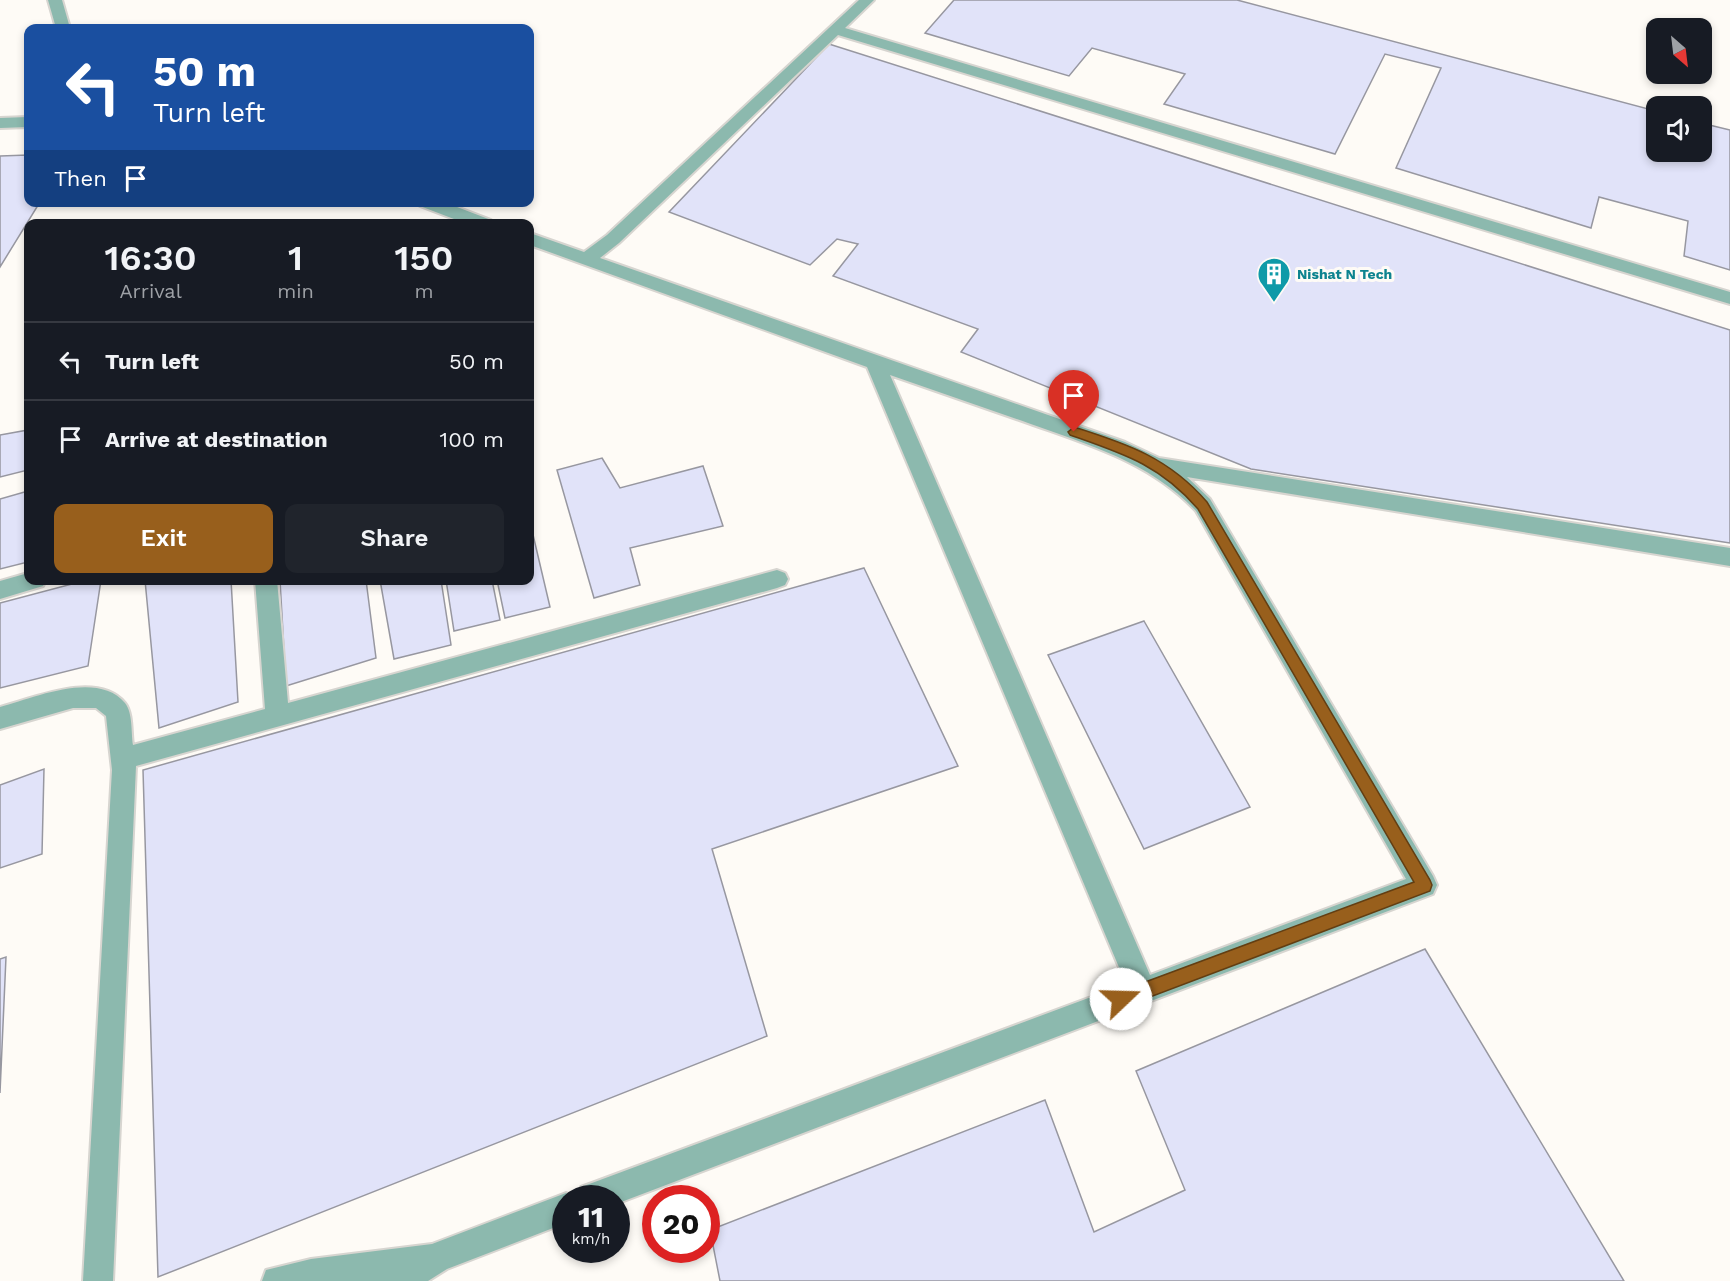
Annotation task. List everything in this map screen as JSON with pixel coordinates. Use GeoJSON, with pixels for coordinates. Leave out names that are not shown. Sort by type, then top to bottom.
{"type":"FeatureCollection","features":[{"type":"Feature","properties":{"kind":"lane"},"geometry":{"type":"LineString","coordinates":[[55,0],[62,24]]}},
{"type":"Feature","properties":{"kind":"lane"},"geometry":{"type":"LineString","coordinates":[[586,260],[613,239],[867,0]]}},
{"type":"Feature","properties":{"kind":"lane"},"geometry":{"type":"LineString","coordinates":[[835,30],[1730,298]]}},
{"type":"Feature","properties":{"kind":"lane"},"geometry":{"type":"LineString","coordinates":[[0,123],[24,123]]}},
{"type":"Feature","properties":{"kind":"lane"},"geometry":{"type":"LineString","coordinates":[[439,207],[472,219]]}},
{"type":"Feature","properties":{"kind":"lane"},"geometry":{"type":"LineString","coordinates":[[534,240],[874,363],[1118,447],[1155,464],[1184,484],[1203,505],[1424,885],[627,1185]]}},
{"type":"Feature","properties":{"kind":"lane"},"geometry":{"type":"LineString","coordinates":[[874,363],[1143,991]]}},
{"type":"Feature","properties":{"kind":"lane"},"geometry":{"type":"LineString","coordinates":[[1155,464],[1730,557]]}},
{"type":"Feature","properties":{"kind":"lane"},"geometry":{"type":"LineString","coordinates":[[124,758],[777,579]]}},
{"type":"Feature","properties":{"kind":"lane"},"geometry":{"type":"LineString","coordinates":[[0,590],[24,583]]}},
{"type":"Feature","properties":{"kind":"lane"},"geometry":{"type":"LineString","coordinates":[[266,585],[277,716]]}},
{"type":"Feature","properties":{"kind":"lane"},"geometry":{"type":"LineString","coordinates":[[0,718],[73,698],[101,698],[117,711],[124,758],[98,1281]]}},
{"type":"Feature","properties":{"kind":"lane"},"geometry":{"type":"LineString","coordinates":[[400,1281],[437,1257],[552,1213]]}},
{"type":"Feature","properties":{"kind":"lane"},"geometry":{"type":"LineString","coordinates":[[277,1281],[437,1257]]}},
{"type":"Feature","properties":{"kind":"building"},"geometry":{"type":"Polygon","coordinates":[[[954,0],[1237,0],[1646,108],[1646,162],[1712,162],[1712,126],[1730,130],[1730,270],[1684,256],[1688,221],[1599,197],[1591,228],[1396,168],[1441,68],[1385,54],[1335,154],[1164,104],[1185,74],[1092,48],[1069,76],[925,33],[954,0]]]}},
{"type":"Feature","properties":{"kind":"building","name":"Nishat N Tech"},"geometry":{"type":"Polygon","coordinates":[[[829,44],[1730,330],[1730,543],[1251,469],[961,352],[978,329],[833,276],[858,244],[837,239],[810,265],[669,212],[829,44]]]}},
{"type":"Feature","properties":{"kind":"building"},"geometry":{"type":"Polygon","coordinates":[[[24,155],[24,207],[37,207],[30,219],[24,219],[24,228],[0,267],[0,156],[24,155]]]}},
{"type":"Feature","properties":{"kind":"building"},"geometry":{"type":"Polygon","coordinates":[[[24,431],[24,471],[0,477],[0,435],[24,431]]]}},
{"type":"Feature","properties":{"kind":"building"},"geometry":{"type":"Polygon","coordinates":[[[602,458],[620,488],[703,466],[723,526],[630,548],[640,585],[594,598],[557,470],[602,458]]]}},
{"type":"Feature","properties":{"kind":"building"},"geometry":{"type":"Polygon","coordinates":[[[24,492],[24,563],[0,569],[0,499],[24,492]]]}},
{"type":"Feature","properties":{"kind":"building"},"geometry":{"type":"Polygon","coordinates":[[[534,539],[550,607],[505,618],[498,585],[534,585],[534,539]]]}},
{"type":"Feature","properties":{"kind":"building"},"geometry":{"type":"Polygon","coordinates":[[[864,568],[958,766],[712,849],[767,1036],[158,1277],[143,770],[864,568]]]}},
{"type":"Feature","properties":{"kind":"building"},"geometry":{"type":"Polygon","coordinates":[[[68,585],[100,585],[88,666],[0,688],[0,603],[68,585]]]}},
{"type":"Feature","properties":{"kind":"building"},"geometry":{"type":"Polygon","coordinates":[[[145,585],[231,585],[238,702],[159,728],[145,585]]]}},
{"type":"Feature","properties":{"kind":"building"},"geometry":{"type":"Polygon","coordinates":[[[280,585],[367,585],[376,658],[286,686],[280,585]]]}},
{"type":"Feature","properties":{"kind":"building"},"geometry":{"type":"Polygon","coordinates":[[[381,585],[442,585],[451,645],[394,659],[381,585]]]}},
{"type":"Feature","properties":{"kind":"building"},"geometry":{"type":"Polygon","coordinates":[[[447,585],[493,585],[500,620],[454,631],[447,585]]]}},
{"type":"Feature","properties":{"kind":"building"},"geometry":{"type":"Polygon","coordinates":[[[1144,621],[1250,807],[1144,849],[1048,655],[1144,621]]]}},
{"type":"Feature","properties":{"kind":"building"},"geometry":{"type":"Polygon","coordinates":[[[44,769],[42,854],[0,868],[0,785],[44,769]]]}},
{"type":"Feature","properties":{"kind":"building"},"geometry":{"type":"Polygon","coordinates":[[[1425,949],[1624,1281],[720,1281],[716,1263],[720,1263],[720,1226],[1045,1100],[1094,1232],[1185,1190],[1136,1071],[1425,949]]]}},
{"type":"Feature","properties":{"kind":"building"},"geometry":{"type":"Polygon","coordinates":[[[6,957],[0,1093],[0,959],[6,957]]]}},
{"type":"Feature","properties":{"kind":"place","name":"Nishat N Tech"},"geometry":{"type":"Point","coordinates":[1274,303]}},
{"type":"Feature","properties":{"kind":"route"},"geometry":{"type":"LineString","coordinates":[[1074,432],[1118,447],[1155,464],[1184,484],[1203,505],[1424,885],[1121,999]]}}]}
